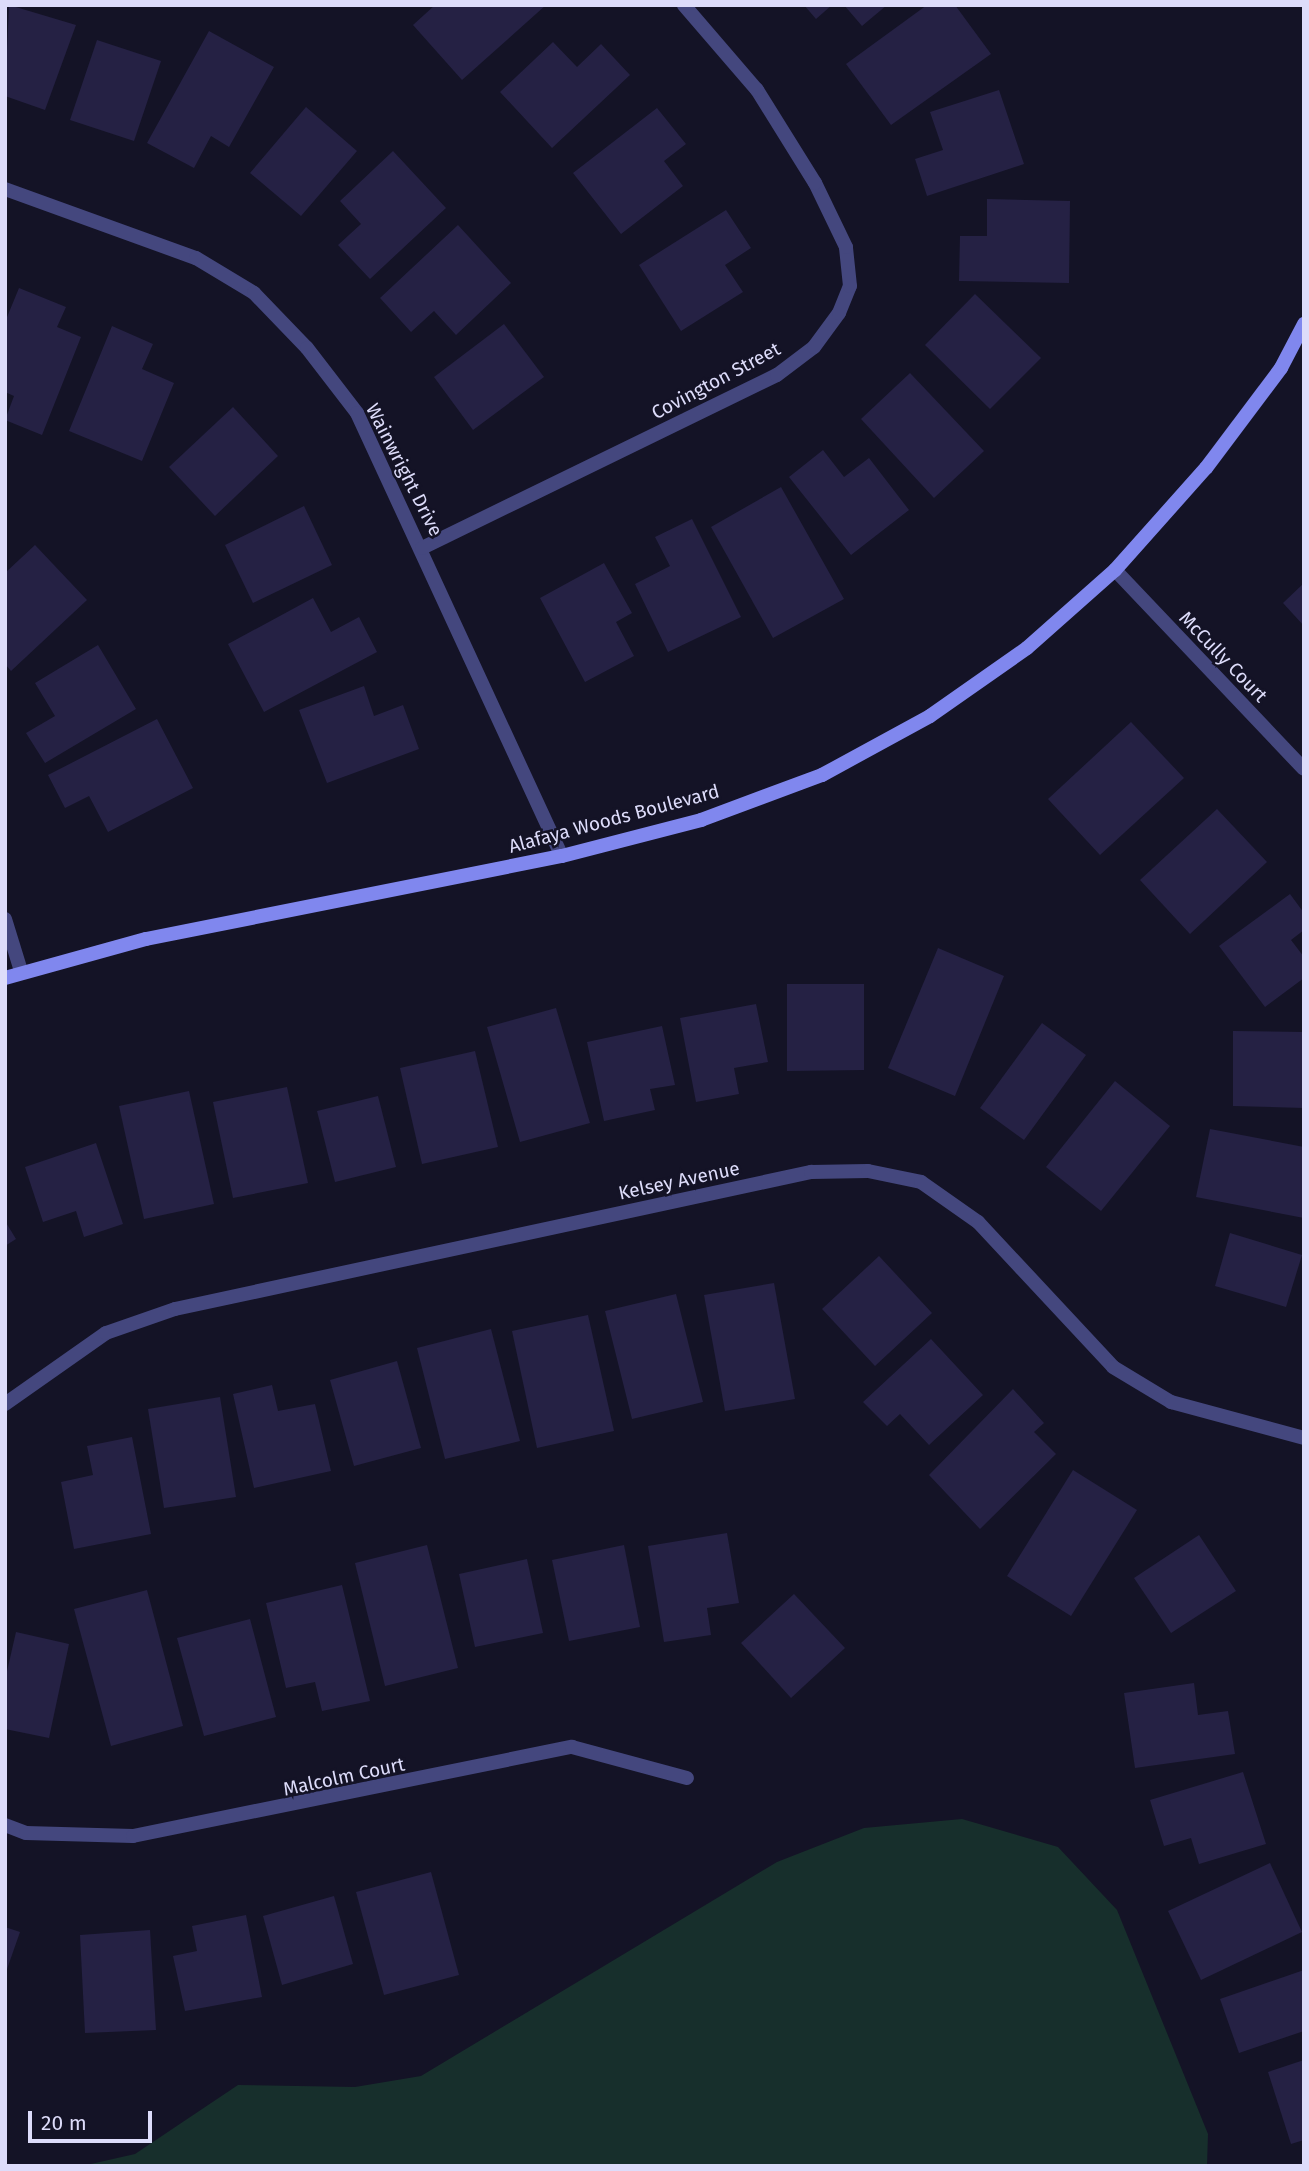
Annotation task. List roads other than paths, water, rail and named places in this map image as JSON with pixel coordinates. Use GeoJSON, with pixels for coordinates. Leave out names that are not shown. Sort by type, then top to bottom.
{"type":"FeatureCollection","features":[{"type":"Feature","properties":{"kind":"street","name":"Covington Street"},"geometry":{"type":"LineString","coordinates":[[422,548],[777,376],[814,347],[839,313],[850,286],[846,247],[815,183],[757,90],[684,5]]}},
{"type":"Feature","properties":{"kind":"street","name":"Wainwright Drive"},"geometry":{"type":"LineString","coordinates":[[5,189],[196,258],[254,293],[307,348],[357,413],[422,548],[562,856]]}},
{"type":"Feature","properties":{"kind":"street","name":"Alafaya Woods Boulevard"},"geometry":{"type":"LineString","coordinates":[[5,978],[21,971],[146,939],[562,856],[701,820],[822,775],[930,716],[1006,663],[1115,570],[1206,468],[1281,368],[1304,324]]}},
{"type":"Feature","properties":{"kind":"street","name":"McCully Court"},"geometry":{"type":"LineString","coordinates":[[1115,570],[1304,769]]}},
{"type":"Feature","properties":{"kind":"street"},"geometry":{"type":"LineString","coordinates":[[5,919],[21,971]]}},
{"type":"Feature","properties":{"kind":"street","name":"Kelsey Avenue"},"geometry":{"type":"LineString","coordinates":[[5,1404],[106,1333],[175,1310],[811,1172],[868,1171],[921,1182],[978,1222],[1113,1367],[1171,1402],[1304,1438]]}},
{"type":"Feature","properties":{"kind":"street","name":"Malcolm Court"},"geometry":{"type":"LineString","coordinates":[[5,1825],[26,1833],[133,1836],[572,1747],[687,1778]]}}]}
